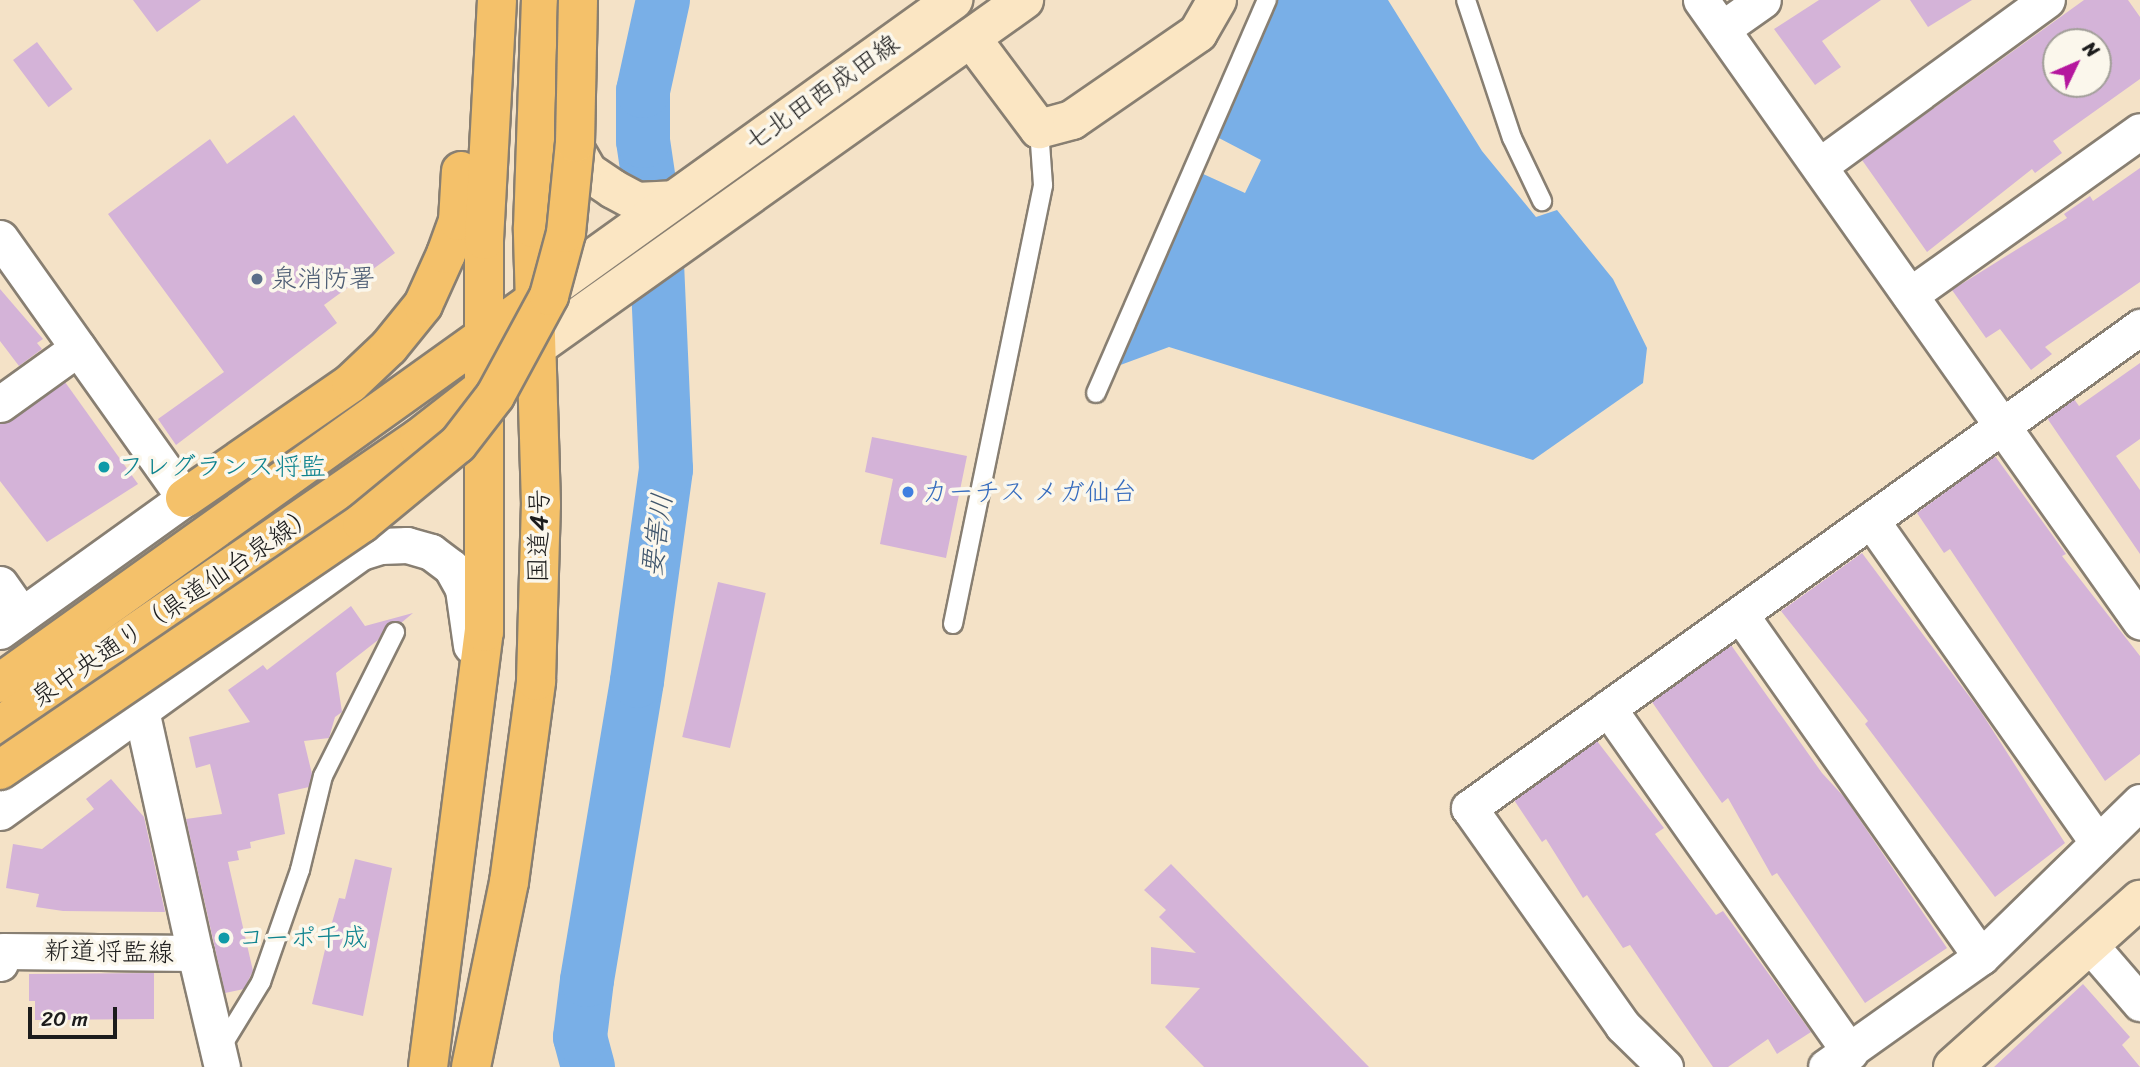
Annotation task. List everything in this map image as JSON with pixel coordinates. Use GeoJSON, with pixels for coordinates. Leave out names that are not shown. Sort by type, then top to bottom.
{"type":"FeatureCollection","features":[{"type":"Feature","properties":{"kind":"main road","name":"国道4号"},"geometry":{"type":"LineString","coordinates":[[428,1067],[484,632],[483,340],[497,0]]}},
{"type":"Feature","properties":{"kind":"main road","name":"国道4号"},"geometry":{"type":"LineString","coordinates":[[471,1067],[509,882],[536,681],[541,505],[535,300],[541,0]]}},
{"type":"Feature","properties":{"kind":"main road"},"geometry":{"type":"LineString","coordinates":[[0,770],[362,523],[458,444],[495,396],[550,296],[566,233],[575,143],[578,0]]}},
{"type":"Feature","properties":{"kind":"main road"},"geometry":{"type":"LineString","coordinates":[[185,498],[351,383],[423,305],[458,221],[467,86],[495,44]]}},
{"type":"Feature","properties":{"kind":"main road","name":"泉中央通り（県道仙台泉線）"},"geometry":{"type":"LineString","coordinates":[[0,683],[483,340],[535,300]]}},
{"type":"Feature","properties":{"kind":"main road","name":"泉中央通り（県道仙台泉線）"},"geometry":{"type":"LineString","coordinates":[[0,726],[419,438],[536,347]]}},
{"type":"Feature","properties":{"kind":"street"},"geometry":{"type":"LineString","coordinates":[[536,347],[1024,0]]}},
{"type":"Feature","properties":{"kind":"street"},"geometry":{"type":"LineString","coordinates":[[971,38],[1039,129],[1072,120],[1198,33],[1217,0]]}},
{"type":"Feature","properties":{"kind":"street"},"geometry":{"type":"LineString","coordinates":[[1701,0],[2140,621]]}},
{"type":"Feature","properties":{"kind":"street"},"geometry":{"type":"LineString","coordinates":[[1721,29],[1763,0]]}},
{"type":"Feature","properties":{"kind":"street"},"geometry":{"type":"LineString","coordinates":[[1819,166],[2046,0]]}},
{"type":"Feature","properties":{"kind":"street","name":"七北田西成田線"},"geometry":{"type":"LineString","coordinates":[[535,300],[949,1]]}},
{"type":"Feature","properties":{"kind":"street"},"geometry":{"type":"LineString","coordinates":[[539,54],[556,116],[588,172],[636,201],[682,193]]}},
{"type":"Feature","properties":{"kind":"street"},"geometry":{"type":"LineString","coordinates":[[1910,295],[2140,131]]}},
{"type":"Feature","properties":{"kind":"street"},"geometry":{"type":"LineString","coordinates":[[0,238],[185,498],[11,623],[0,584]]}},
{"type":"Feature","properties":{"kind":"street"},"geometry":{"type":"LineString","coordinates":[[1665,1067],[1623,1026],[1469,808],[2140,327]]}},
{"type":"Feature","properties":{"kind":"street"},"geometry":{"type":"LineString","coordinates":[[0,404],[78,348]]}},
{"type":"Feature","properties":{"kind":"street"},"geometry":{"type":"LineString","coordinates":[[1871,520],[2097,842]]}},
{"type":"Feature","properties":{"kind":"street"},"geometry":{"type":"LineString","coordinates":[[0,812],[361,552],[381,546],[423,550],[451,567],[463,590],[477,687]]}},
{"type":"Feature","properties":{"kind":"street"},"geometry":{"type":"LineString","coordinates":[[1740,614],[1980,957]]}},
{"type":"Feature","properties":{"kind":"street"},"geometry":{"type":"LineString","coordinates":[[1608,708],[1838,1059],[1980,957],[2140,802]]}},
{"type":"Feature","properties":{"kind":"street"},"geometry":{"type":"LineString","coordinates":[[141,710],[195,953]]}},
{"type":"Feature","properties":{"kind":"street"},"geometry":{"type":"LineString","coordinates":[[1953,1067],[2140,900]]}},
{"type":"Feature","properties":{"kind":"street"},"geometry":{"type":"LineString","coordinates":[[2090,945],[2140,1003]]}},
{"type":"Feature","properties":{"kind":"street","name":"新道将監線"},"geometry":{"type":"LineString","coordinates":[[0,963],[3,951],[195,953],[220,1060]]}},
{"type":"Feature","properties":{"kind":"lane"},"geometry":{"type":"LineString","coordinates":[[1096,393],[1267,0]]}},
{"type":"Feature","properties":{"kind":"lane"},"geometry":{"type":"LineString","coordinates":[[1466,0],[1512,138],[1542,201]]}},
{"type":"Feature","properties":{"kind":"lane"},"geometry":{"type":"LineString","coordinates":[[953,624],[1043,186],[1039,129]]}},
{"type":"Feature","properties":{"kind":"lane"},"geometry":{"type":"LineString","coordinates":[[220,1060],[261,982],[300,870],[323,776],[395,632]]}},
{"type":"Feature","properties":{"kind":"water"},"geometry":{"type":"Polygon","coordinates":[[[1275,0],[1388,0],[1482,151],[1536,217],[1557,210],[1613,279],[1647,348],[1643,383],[1533,460],[1169,347],[1115,367],[1201,173],[1245,193],[1261,160],[1217,137],[1275,0]]]}},
{"type":"Feature","properties":{"kind":"building"},"geometry":{"type":"Polygon","coordinates":[[[133,0],[201,0],[157,32],[133,0]]]}},
{"type":"Feature","properties":{"kind":"building"},"geometry":{"type":"Polygon","coordinates":[[[1819,0],[1881,0],[1822,41],[1841,67],[1815,85],[1774,29],[1819,0]]]}},
{"type":"Feature","properties":{"kind":"building"},"geometry":{"type":"Polygon","coordinates":[[[1910,0],[1972,0],[1928,27],[1910,0]]]}},
{"type":"Feature","properties":{"kind":"building"},"geometry":{"type":"Polygon","coordinates":[[[2084,0],[2128,0],[2140,17],[2140,79],[2053,141],[2062,153],[2035,173],[2032,169],[1927,252],[1862,160],[2042,30],[2042,98],[2112,98],[2112,28],[2045,28],[2084,0]]]}},
{"type":"Feature","properties":{"kind":"building"},"geometry":{"type":"Polygon","coordinates":[[[37,42],[73,89],[49,107],[13,60],[37,42]]]}},
{"type":"Feature","properties":{"kind":"building","name":"泉消防署"},"geometry":{"type":"Polygon","coordinates":[[[294,115],[395,253],[324,305],[337,323],[176,445],[158,419],[224,372],[108,214],[210,139],[227,164],[294,115]]]}},
{"type":"Feature","properties":{"kind":"building"},"geometry":{"type":"Polygon","coordinates":[[[2140,168],[2140,282],[2045,347],[2052,354],[2031,370],[2000,329],[1986,338],[1952,290],[2067,218],[2064,214],[2090,196],[2093,201],[2140,168]]]}},
{"type":"Feature","properties":{"kind":"building"},"geometry":{"type":"Polygon","coordinates":[[[0,289],[43,339],[37,343],[42,349],[19,366],[0,341],[0,289]]]}},
{"type":"Feature","properties":{"kind":"building"},"geometry":{"type":"Polygon","coordinates":[[[2140,363],[2140,439],[2116,456],[2140,490],[2140,554],[2047,418],[2074,399],[2079,406],[2140,363]]]}},
{"type":"Feature","properties":{"kind":"building"},"geometry":{"type":"Polygon","coordinates":[[[65,382],[138,484],[47,542],[0,481],[0,424],[65,382]]]}},
{"type":"Feature","properties":{"kind":"building"},"geometry":{"type":"Polygon","coordinates":[[[872,437],[967,456],[946,558],[880,544],[893,479],[865,472],[872,437]]]}},
{"type":"Feature","properties":{"kind":"building"},"geometry":{"type":"Polygon","coordinates":[[[1995,456],[2066,554],[2062,556],[2140,656],[2140,754],[2105,781],[1950,549],[1944,553],[1917,513],[1995,456]]]}},
{"type":"Feature","properties":{"kind":"building"},"geometry":{"type":"Polygon","coordinates":[[[1862,553],[1981,712],[2065,843],[1995,897],[1865,724],[1868,721],[1781,611],[1862,553]]]}},
{"type":"Feature","properties":{"kind":"building"},"geometry":{"type":"Polygon","coordinates":[[[718,582],[766,593],[730,748],[682,737],[718,582]]]}},
{"type":"Feature","properties":{"kind":"building"},"geometry":{"type":"Polygon","coordinates":[[[351,606],[365,626],[413,613],[401,623],[388,623],[378,640],[336,673],[342,712],[335,717],[329,738],[304,741],[312,774],[309,787],[278,794],[285,834],[250,842],[251,848],[237,851],[239,860],[228,862],[253,971],[244,989],[225,993],[186,819],[222,814],[210,764],[196,768],[189,737],[250,722],[228,690],[263,665],[267,670],[351,606]]]}},
{"type":"Feature","properties":{"kind":"building"},"geometry":{"type":"Polygon","coordinates":[[[1731,645],[1822,773],[1845,798],[1947,948],[1865,1003],[1777,873],[1772,876],[1728,798],[1722,803],[1652,702],[1731,645]]]}},
{"type":"Feature","properties":{"kind":"building"},"geometry":{"type":"Polygon","coordinates":[[[1597,741],[1664,828],[1655,834],[1716,915],[1723,911],[1811,1032],[1777,1054],[1768,1039],[1728,1067],[1713,1067],[1630,945],[1623,948],[1587,895],[1583,898],[1546,839],[1542,842],[1514,800],[1597,741]]]}},
{"type":"Feature","properties":{"kind":"building"},"geometry":{"type":"Polygon","coordinates":[[[111,779],[144,817],[165,912],[63,911],[36,907],[39,894],[6,888],[13,844],[42,849],[94,809],[86,799],[111,779]]]}},
{"type":"Feature","properties":{"kind":"building"},"geometry":{"type":"Polygon","coordinates":[[[355,859],[392,868],[363,1016],[312,1004],[339,898],[345,899],[355,859]]]}},
{"type":"Feature","properties":{"kind":"building"},"geometry":{"type":"Polygon","coordinates":[[[1171,864],[1369,1067],[1204,1067],[1165,1027],[1200,988],[1151,984],[1151,947],[1196,953],[1159,917],[1166,910],[1144,890],[1171,864]]]}},
{"type":"Feature","properties":{"kind":"building"},"geometry":{"type":"Polygon","coordinates":[[[154,973],[154,1019],[35,1020],[35,1001],[29,1001],[29,974],[154,973]]]}},
{"type":"Feature","properties":{"kind":"building"},"geometry":{"type":"Polygon","coordinates":[[[2083,984],[2130,1037],[2122,1045],[2140,1067],[1994,1067],[2083,984]]]}},
{"type":"Feature","properties":{"kind":"waterway","name":"要害川"},"geometry":{"type":"LineString","coordinates":[[588,1067],[580,1037],[587,980],[637,681],[666,469],[655,222],[643,141],[643,91],[663,0]]}},
{"type":"Feature","properties":{"kind":"place","name":"泉消防署"},"geometry":{"type":"Point","coordinates":[257,279]}},
{"type":"Feature","properties":{"kind":"place","name":"フレグランス将監"},"geometry":{"type":"Point","coordinates":[104,467]}},
{"type":"Feature","properties":{"kind":"place","name":"カーチス メガ仙台"},"geometry":{"type":"Point","coordinates":[908,492]}},
{"type":"Feature","properties":{"kind":"place","name":"コーポ千成"},"geometry":{"type":"Point","coordinates":[224,938]}}]}
